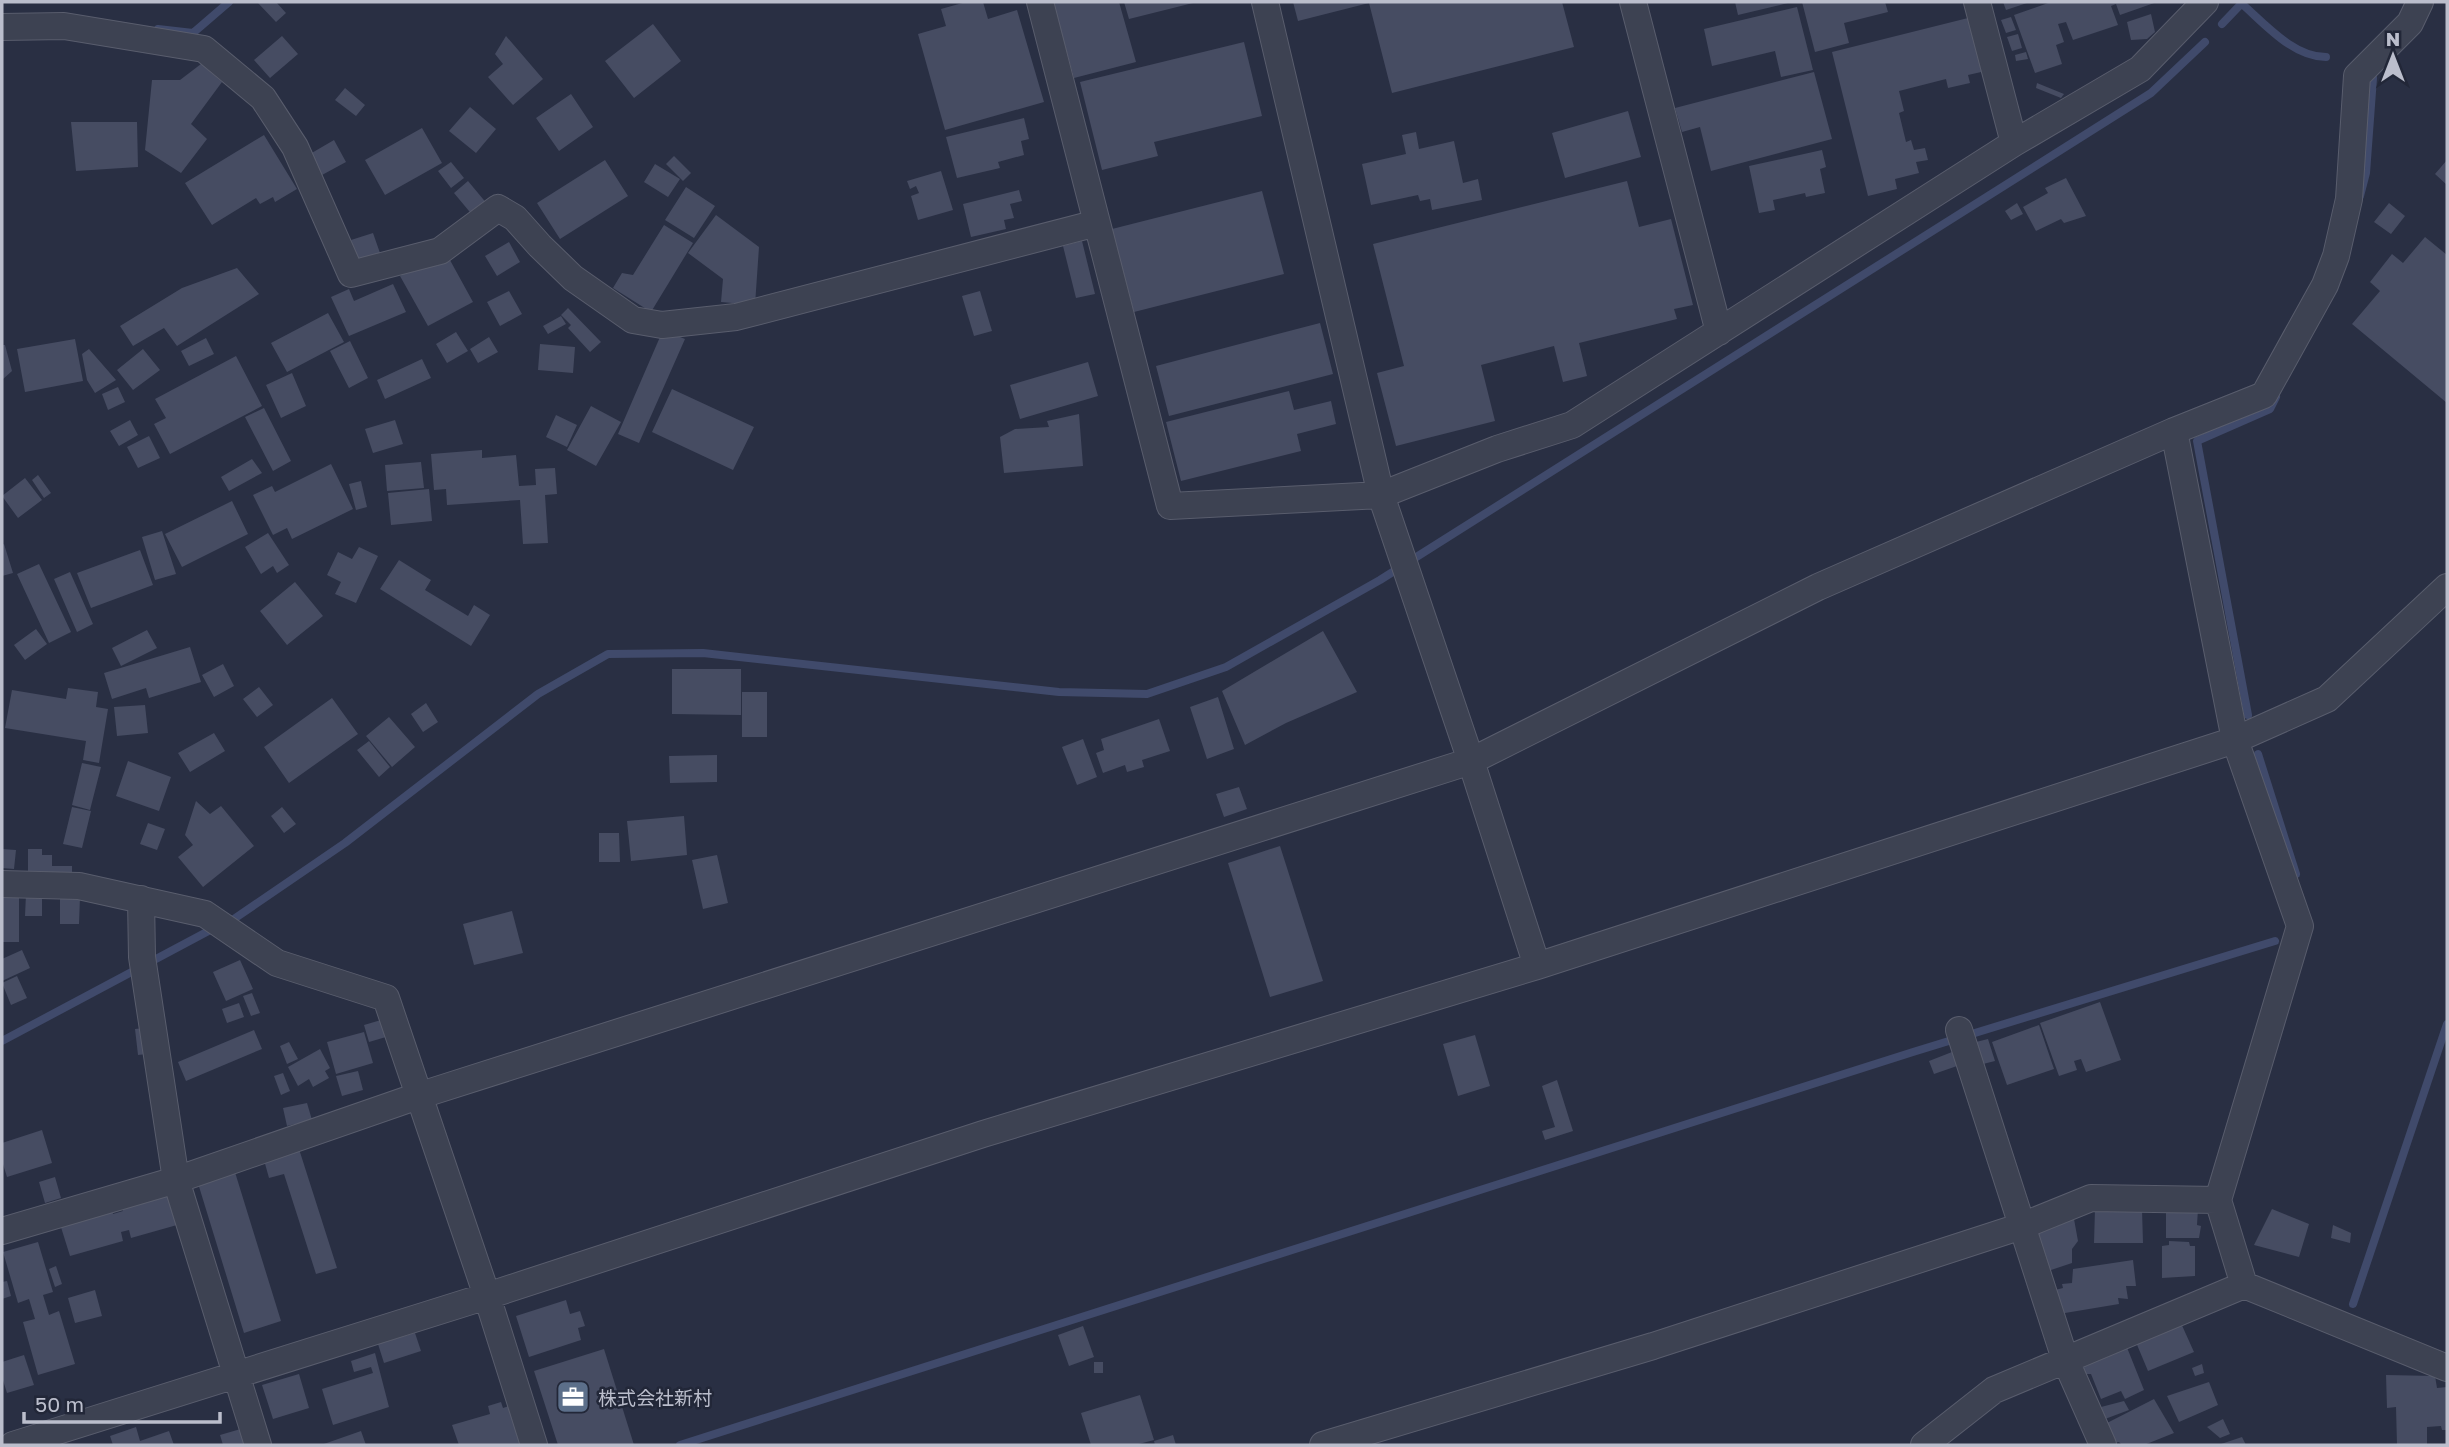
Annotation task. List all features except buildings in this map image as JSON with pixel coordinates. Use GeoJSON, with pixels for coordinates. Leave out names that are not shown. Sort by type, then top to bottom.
{"type":"FeatureCollection","features":[{"type":"Feature","properties":{"kind":"street"},"geometry":{"type":"LineString","coordinates":[[1040,2],[1170,506],[1381,495],[1497,449],[1572,425],[2014,143],[2140,69],[2205,2]]}},
{"type":"Feature","properties":{"kind":"street"},"geometry":{"type":"LineString","coordinates":[[1265,2],[1381,495],[1537,966]]}},
{"type":"Feature","properties":{"kind":"street"},"geometry":{"type":"LineString","coordinates":[[1633,2],[1719,332]]}},
{"type":"Feature","properties":{"kind":"street"},"geometry":{"type":"LineString","coordinates":[[1977,2],[2014,143]]}},
{"type":"Feature","properties":{"kind":"street"},"geometry":{"type":"LineString","coordinates":[[2,1231],[176,1180],[418,1097],[1471,761],[1818,587],[2174,430],[2263,395],[2325,285],[2336,256],[2349,199],[2357,76],[2410,23],[2420,2]]}},
{"type":"Feature","properties":{"kind":"street"},"geometry":{"type":"LineString","coordinates":[[2,27],[64,26],[204,49],[263,97],[295,147],[351,275],[440,251],[498,208],[515,218],[573,278],[633,320],[662,326],[736,317],[1097,223]]}},
{"type":"Feature","properties":{"kind":"street"},"geometry":{"type":"LineString","coordinates":[[2174,430],[2235,740],[2300,926],[2218,1200],[2244,1285]]}},
{"type":"Feature","properties":{"kind":"street"},"geometry":{"type":"LineString","coordinates":[[13,1445],[486,1296],[982,1134],[1537,966],[2235,740],[2327,699],[2447,587]]}},
{"type":"Feature","properties":{"kind":"street"},"geometry":{"type":"LineString","coordinates":[[2,884],[79,886],[205,914],[277,963],[386,998],[534,1445]]}},
{"type":"Feature","properties":{"kind":"street"},"geometry":{"type":"LineString","coordinates":[[141,900],[144,968],[176,1180],[258,1445]]}},
{"type":"Feature","properties":{"kind":"street"},"geometry":{"type":"LineString","coordinates":[[1961,1037],[2065,1359],[2103,1445]]}},
{"type":"Feature","properties":{"kind":"street"},"geometry":{"type":"LineString","coordinates":[[1323,1445],[1653,1346],[2022,1226],[2091,1198],[2218,1200]]}},
{"type":"Feature","properties":{"kind":"street"},"geometry":{"type":"LineString","coordinates":[[1924,1445],[1994,1390],[2244,1285],[2447,1368]]}},
{"type":"Feature","properties":{"kind":"waterway"},"geometry":{"type":"LineString","coordinates":[[158,29],[193,33],[229,2]]}},
{"type":"Feature","properties":{"kind":"waterway"},"geometry":{"type":"LineString","coordinates":[[2222,24],[2243,2]]}},
{"type":"Feature","properties":{"kind":"waterway"},"geometry":{"type":"LineString","coordinates":[[2241,3],[2270,29],[2302,52],[2326,57]]}},
{"type":"Feature","properties":{"kind":"waterway"},"geometry":{"type":"LineString","coordinates":[[228,923],[345,843],[538,694],[608,654],[703,653],[1059,692],[1147,694],[1226,667],[1380,580],[2151,93],[2205,42]]}},
{"type":"Feature","properties":{"kind":"waterway"},"geometry":{"type":"LineString","coordinates":[[2360,196],[2366,173],[2373,78]]}},
{"type":"Feature","properties":{"kind":"waterway"},"geometry":{"type":"LineString","coordinates":[[2248,715],[2197,441],[2270,409],[2276,397]]}},
{"type":"Feature","properties":{"kind":"waterway"},"geometry":{"type":"LineString","coordinates":[[2258,754],[2296,874]]}},
{"type":"Feature","properties":{"kind":"waterway"},"geometry":{"type":"LineString","coordinates":[[2,1041],[216,927]]}},
{"type":"Feature","properties":{"kind":"waterway"},"geometry":{"type":"LineString","coordinates":[[680,1445],[1913,1052],[2275,941]]}},
{"type":"Feature","properties":{"kind":"waterway"},"geometry":{"type":"LineString","coordinates":[[2353,1304],[2447,1024]]}},
{"type":"Feature","properties":{"kind":"place","name":"株式会社新村"},"geometry":{"type":"Point","coordinates":[573,1397]}}]}
